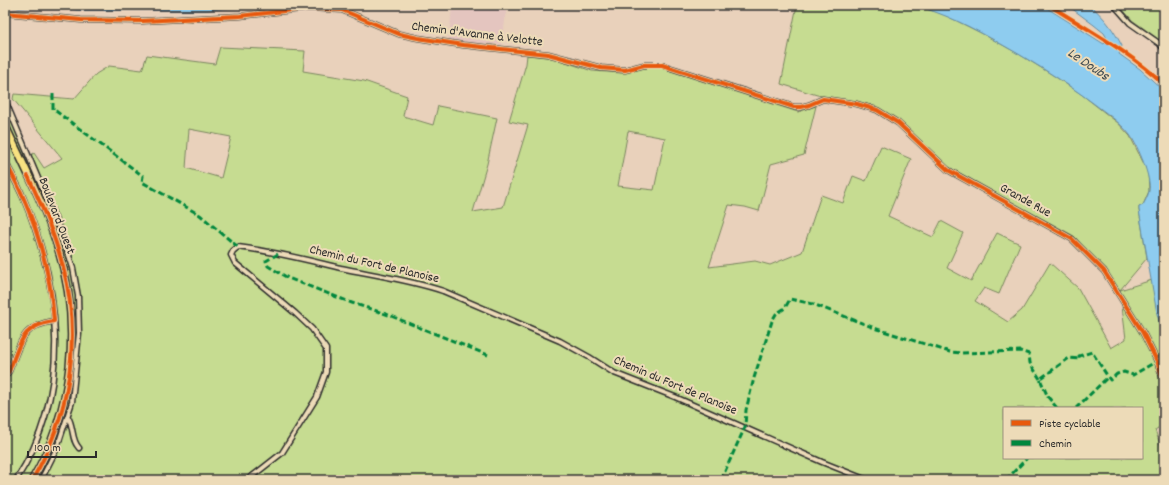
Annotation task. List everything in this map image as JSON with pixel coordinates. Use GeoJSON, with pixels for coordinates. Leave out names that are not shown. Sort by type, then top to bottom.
{"type":"FeatureCollection","features":[{"type":"Feature","properties":{"kind":"main road","name":"Boulevard Ouest"},"geometry":{"type":"LineString","coordinates":[[5,125],[42,206],[56,243],[67,284],[72,319],[71,360],[64,400],[53,438],[32,480]]}},
{"type":"Feature","properties":{"kind":"street"},"geometry":{"type":"LineString","coordinates":[[1114,5],[1130,23],[1160,44],[1164,49]]}},
{"type":"Feature","properties":{"kind":"street","name":"Chemin d'Avanne à Velotte"},"geometry":{"type":"LineString","coordinates":[[5,13],[81,20],[142,21],[240,16],[310,8],[342,10],[399,34],[418,38],[463,45],[548,54],[602,68],[625,70],[644,65],[662,65],[794,107],[810,105],[823,99]]}},
{"type":"Feature","properties":{"kind":"street","name":"Grande Rue"},"geometry":{"type":"LineString","coordinates":[[823,99],[857,104],[877,110],[898,123],[948,170],[1072,239],[1104,271],[1143,333],[1157,361],[1164,381]]}},
{"type":"Feature","properties":{"kind":"street"},"geometry":{"type":"LineString","coordinates":[[5,100],[60,228],[75,277],[79,308],[79,333],[74,388],[68,417],[57,448],[41,480]]}},
{"type":"Feature","properties":{"kind":"street"},"geometry":{"type":"LineString","coordinates":[[5,162],[22,195],[34,226],[48,276],[56,345],[54,378],[47,413],[36,446],[16,480]]}},
{"type":"Feature","properties":{"kind":"street","name":"Chemin du Fort de Planoise"},"geometry":{"type":"LineString","coordinates":[[247,480],[282,453],[317,397],[326,372],[326,349],[312,329],[296,313],[235,263],[231,255],[232,251],[238,247],[424,285],[443,291],[560,341],[614,372],[675,397],[822,462],[868,480]]}},
{"type":"Feature","properties":{"kind":"street"},"geometry":{"type":"LineString","coordinates":[[5,376],[9,371],[26,332],[38,324],[54,321]]}},
{"type":"Feature","properties":{"kind":"street"},"geometry":{"type":"LineString","coordinates":[[68,417],[72,426],[75,442],[79,448]]}},
{"type":"Feature","properties":{"kind":"shaded area"},"geometry":{"type":"Polygon","coordinates":[[[452,5],[507,5],[502,44],[464,43],[449,40],[452,5]]]}},
{"type":"Feature","properties":{"kind":"green space"},"geometry":{"type":"Polygon","coordinates":[[[797,5],[913,5],[943,14],[1017,53],[1051,74],[1081,94],[1118,123],[1130,136],[1148,172],[1149,191],[1143,205],[1139,207],[1147,258],[1120,290],[1074,236],[949,167],[897,120],[871,105],[817,95],[781,84],[797,5]]]}},
{"type":"Feature","properties":{"kind":"green space"},"geometry":{"type":"Polygon","coordinates":[[[1119,5],[1164,5],[1164,43],[1132,20],[1119,5]]]}},
{"type":"Feature","properties":{"kind":"green space"},"geometry":{"type":"Polygon","coordinates":[[[220,47],[305,51],[303,71],[364,81],[407,96],[403,116],[433,125],[438,106],[497,118],[487,164],[473,212],[503,207],[528,125],[509,121],[526,64],[527,55],[554,58],[592,71],[622,73],[644,68],[661,68],[798,112],[816,106],[804,155],[771,164],[759,211],[729,205],[709,267],[755,261],[770,265],[802,252],[821,195],[843,203],[853,176],[866,181],[881,146],[911,159],[888,216],[933,237],[941,221],[963,233],[947,268],[971,281],[997,233],[1020,244],[999,294],[984,288],[975,301],[1008,322],[1022,310],[1050,263],[1078,288],[1111,348],[1126,339],[1120,290],[1152,280],[1158,316],[1164,337],[1164,424],[1155,430],[1164,455],[1164,480],[43,480],[59,447],[74,395],[79,360],[80,303],[78,284],[70,251],[60,223],[31,155],[34,153],[44,168],[62,158],[13,99],[14,94],[74,99],[96,74],[109,66],[142,70],[147,55],[215,64],[220,47]],[[189,129],[186,168],[221,178],[231,137],[189,129]],[[628,131],[618,186],[654,190],[665,138],[628,131]]]}},
{"type":"Feature","properties":{"kind":"green space"},"geometry":{"type":"Polygon","coordinates":[[[5,104],[68,256],[73,275],[77,307],[78,325],[76,362],[68,411],[52,455],[39,480],[36,480],[50,453],[61,424],[69,394],[74,364],[75,334],[73,303],[68,273],[60,243],[41,195],[5,118],[5,104]]]}},
{"type":"Feature","properties":{"kind":"green space"},"geometry":{"type":"Polygon","coordinates":[[[5,132],[50,235],[61,270],[67,304],[69,339],[63,391],[47,445],[29,480],[18,480],[34,452],[46,422],[53,392],[56,360],[56,329],[53,297],[47,266],[30,209],[23,191],[5,157],[5,132]]]}},
{"type":"Feature","properties":{"kind":"green space"},"geometry":{"type":"Polygon","coordinates":[[[5,167],[26,209],[39,252],[50,296],[54,333],[53,370],[42,423],[35,443],[13,480],[5,480],[5,167]]]}},
{"type":"Feature","properties":{"kind":"water"},"geometry":{"type":"Polygon","coordinates":[[[5,5],[265,5],[207,10],[77,10],[47,6],[19,8],[5,5]]]}},
{"type":"Feature","properties":{"kind":"water","name":"Le Doubs"},"geometry":{"type":"Polygon","coordinates":[[[913,5],[1042,5],[1104,44],[1108,40],[1104,33],[1067,5],[1090,5],[1100,14],[1116,35],[1122,46],[1119,54],[1140,69],[1164,91],[1164,337],[1157,314],[1139,210],[1139,207],[1143,205],[1149,193],[1148,179],[1140,154],[1130,135],[1108,114],[1060,79],[1025,58],[969,27],[936,12],[913,5]]]}},
{"type":"Feature","properties":{"kind":"marked path"},"geometry":{"type":"LineString","coordinates":[[53,94],[53,109],[143,176],[142,182],[200,215],[238,247]]}},
{"type":"Feature","properties":{"kind":"marked path"},"geometry":{"type":"LineString","coordinates":[[278,254],[266,261],[268,266],[288,278],[352,303],[386,314],[488,355]]}},
{"type":"Feature","properties":{"kind":"marked path"},"geometry":{"type":"LineString","coordinates":[[721,480],[745,427],[746,410],[754,378],[772,321],[776,314],[785,308],[790,299],[813,304],[877,329],[950,352],[1020,351],[1029,354],[1030,363],[1040,379]]}},
{"type":"Feature","properties":{"kind":"marked path"},"geometry":{"type":"LineString","coordinates":[[1056,407],[1048,397],[1040,379],[1069,358],[1079,359],[1079,356],[1092,352],[1110,380],[1117,374],[1124,372],[1133,375],[1157,361]]}},
{"type":"Feature","properties":{"kind":"marked path"},"geometry":{"type":"LineString","coordinates":[[1077,407],[1108,377]]}},
{"type":"Feature","properties":{"kind":"marked path"},"geometry":{"type":"LineString","coordinates":[[1006,480],[1026,459]]}},
{"type":"Feature","properties":{"kind":"cycle path"},"geometry":{"type":"LineString","coordinates":[[1049,5],[1123,52],[1151,72],[1164,84]]}},
{"type":"Feature","properties":{"kind":"cycle path"},"geometry":{"type":"LineString","coordinates":[[5,13],[81,20],[142,21],[240,16],[310,8],[342,10],[399,34],[418,38],[463,45],[548,54],[601,68],[625,70],[644,65],[662,65],[794,107],[809,105],[823,99],[857,104],[877,110],[898,123],[948,170],[1072,239],[1104,271],[1143,333],[1157,361],[1164,381]]}},
{"type":"Feature","properties":{"kind":"cycle path"},"geometry":{"type":"LineString","coordinates":[[5,161],[23,197],[35,227],[44,258],[53,305],[54,321],[43,323],[34,327],[23,337],[9,371],[5,376]]}},
{"type":"Feature","properties":{"kind":"cycle path"},"geometry":{"type":"LineString","coordinates":[[28,176],[48,221],[60,255],[69,294],[72,321],[72,349],[64,404],[56,430],[45,456],[32,480]]}}]}
